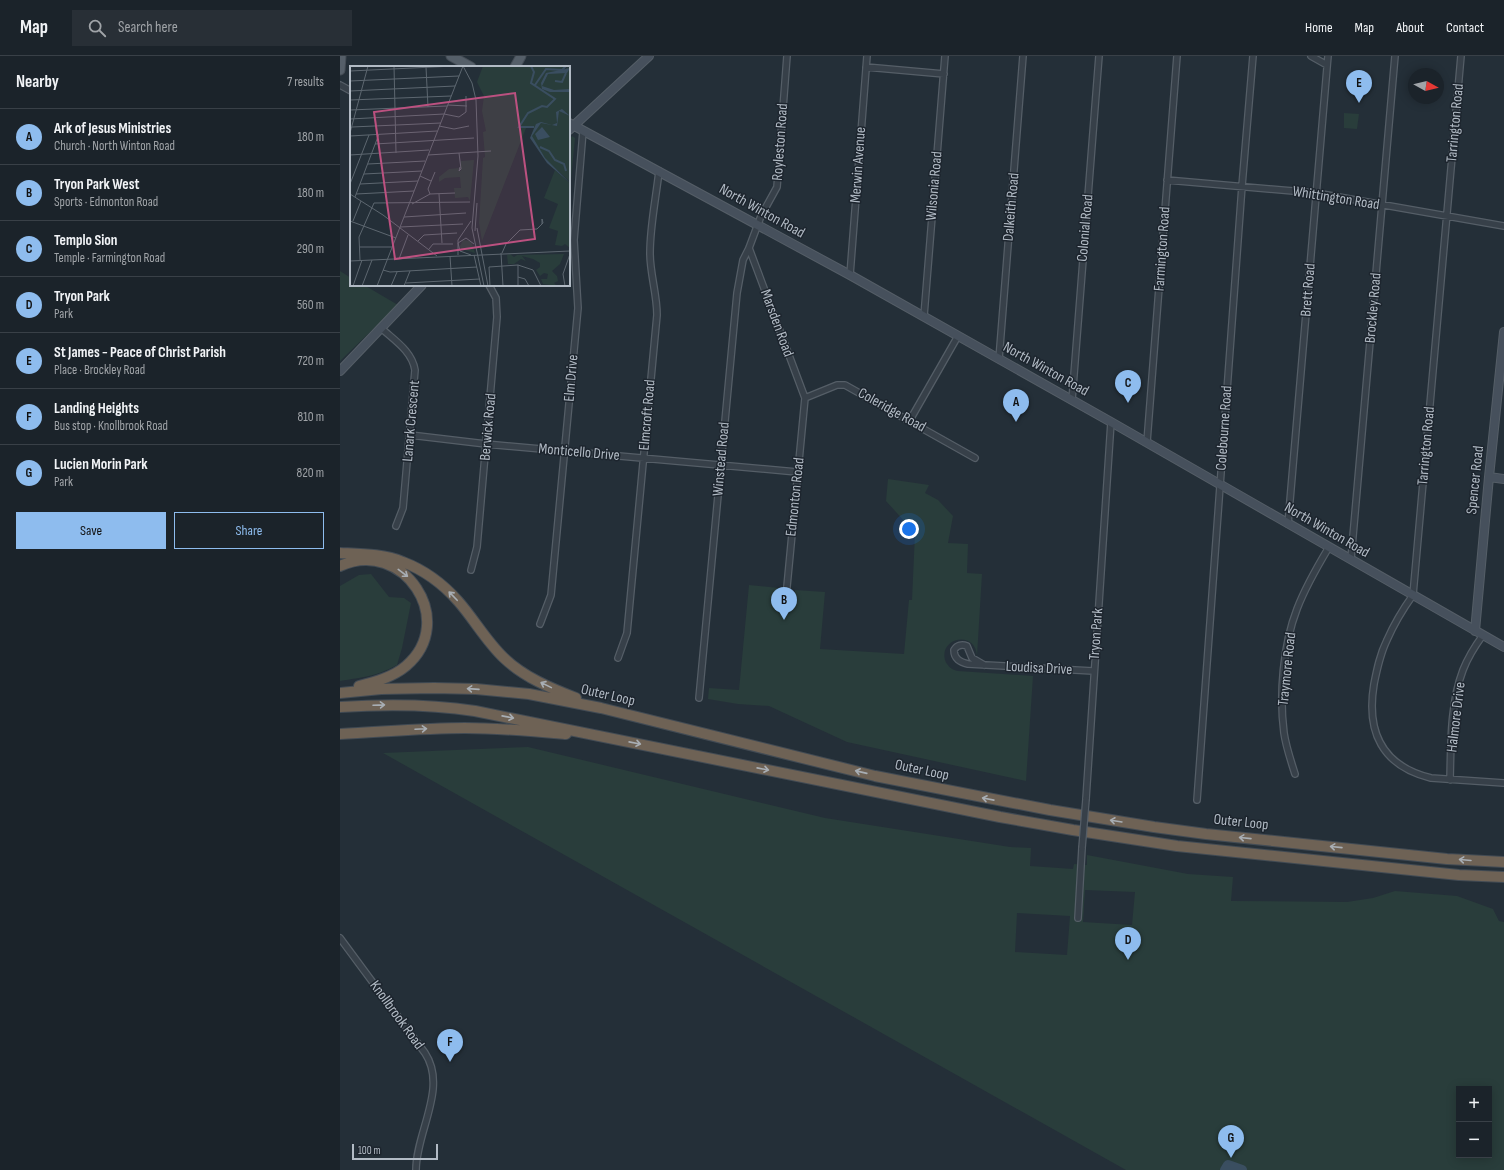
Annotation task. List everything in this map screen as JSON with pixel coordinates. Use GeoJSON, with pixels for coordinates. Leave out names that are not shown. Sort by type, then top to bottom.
{"type":"FeatureCollection","features":[{"type":"Feature","properties":{"kind":"highway"},"geometry":{"type":"LineString","coordinates":[[340,691],[376,681],[397,672],[411,662],[423,642],[426,632],[427,617],[420,593],[412,581],[404,573],[379,561],[345,553]]}},
{"type":"Feature","properties":{"kind":"highway"},"geometry":{"type":"LineString","coordinates":[[345,553],[394,559],[404,562],[423,572],[441,584],[453,595],[494,647],[516,668],[549,687],[622,713]]}},
{"type":"Feature","properties":{"kind":"highway"},"geometry":{"type":"LineString","coordinates":[[340,566],[360,559],[379,561]]}},
{"type":"Feature","properties":{"kind":"highway","name":"Outer Loop"},"geometry":{"type":"LineString","coordinates":[[340,691],[402,688],[482,690],[544,697],[622,713],[876,776],[1071,814],[1154,828],[1206,834],[1457,860],[1504,862]]}},
{"type":"Feature","properties":{"kind":"highway","name":"Outer Loop"},"geometry":{"type":"LineString","coordinates":[[340,707],[397,704],[485,712],[1000,817],[1089,833],[1188,847],[1459,875],[1504,877]]}},
{"type":"Feature","properties":{"kind":"highway"},"geometry":{"type":"LineString","coordinates":[[340,734],[429,729],[481,728],[619,739]]}},
{"type":"Feature","properties":{"kind":"main road"},"geometry":{"type":"LineString","coordinates":[[340,70],[341,56]]}},
{"type":"Feature","properties":{"kind":"main road"},"geometry":{"type":"LineString","coordinates":[[451,56],[469,66]]}},
{"type":"Feature","properties":{"kind":"main road"},"geometry":{"type":"LineString","coordinates":[[516,66],[521,56]]}},
{"type":"Feature","properties":{"kind":"main road"},"geometry":{"type":"LineString","coordinates":[[571,126],[649,56]]}},
{"type":"Feature","properties":{"kind":"main road","name":"North Winton Road"},"geometry":{"type":"LineString","coordinates":[[571,126],[758,224],[924,316],[1504,647]]}},
{"type":"Feature","properties":{"kind":"main road"},"geometry":{"type":"LineString","coordinates":[[340,371],[421,286]]}},
{"type":"Feature","properties":{"kind":"main road","name":"Spencer Road"},"geometry":{"type":"LineString","coordinates":[[1479,633],[1489,477],[1504,332]]}},
{"type":"Feature","properties":{"kind":"main road"},"geometry":{"type":"LineString","coordinates":[[1489,477],[1504,479]]}},
{"type":"Feature","properties":{"kind":"street","name":"Royleston Road"},"geometry":{"type":"LineString","coordinates":[[758,224],[777,187],[787,56]]}},
{"type":"Feature","properties":{"kind":"street","name":"Merwin Avenue"},"geometry":{"type":"LineString","coordinates":[[850,275],[867,56]]}},
{"type":"Feature","properties":{"kind":"street","name":"Wilsonia Road"},"geometry":{"type":"LineString","coordinates":[[924,316],[945,56]]}},
{"type":"Feature","properties":{"kind":"street","name":"Dalkeith Road"},"geometry":{"type":"LineString","coordinates":[[998,358],[1023,56]]}},
{"type":"Feature","properties":{"kind":"street","name":"Colonial Road"},"geometry":{"type":"LineString","coordinates":[[1072,400],[1099,56]]}},
{"type":"Feature","properties":{"kind":"street","name":"Farmington Road"},"geometry":{"type":"LineString","coordinates":[[1147,442],[1177,56]]}},
{"type":"Feature","properties":{"kind":"street","name":"Colebourne Road"},"geometry":{"type":"LineString","coordinates":[[1197,800],[1242,186],[1253,56]]}},
{"type":"Feature","properties":{"kind":"street"},"geometry":{"type":"LineString","coordinates":[[1311,56],[1327,64]]}},
{"type":"Feature","properties":{"kind":"street","name":"Brett Road"},"geometry":{"type":"LineString","coordinates":[[1288,524],[1328,56]]}},
{"type":"Feature","properties":{"kind":"street","name":"Brockley Road"},"geometry":{"type":"LineString","coordinates":[[1351,560],[1395,56]]}},
{"type":"Feature","properties":{"kind":"street","name":"Tarrington Road"},"geometry":{"type":"LineString","coordinates":[[1461,56],[1413,595],[1386,641],[1380,659],[1372,694],[1372,711],[1374,726],[1382,748],[1389,757],[1399,765],[1420,775],[1450,780],[1504,783]]}},
{"type":"Feature","properties":{"kind":"street"},"geometry":{"type":"LineString","coordinates":[[866,67],[944,74]]}},
{"type":"Feature","properties":{"kind":"street"},"geometry":{"type":"LineString","coordinates":[[340,85],[350,90]]}},
{"type":"Feature","properties":{"kind":"street","name":"Elm Drive"},"geometry":{"type":"LineString","coordinates":[[540,624],[551,595],[578,308],[574,240],[583,131]]}},
{"type":"Feature","properties":{"kind":"street","name":"Elmcroft Road"},"geometry":{"type":"LineString","coordinates":[[618,658],[627,633],[657,315],[650,254],[659,171]]}},
{"type":"Feature","properties":{"kind":"street","name":"Whittington Road"},"geometry":{"type":"LineString","coordinates":[[1167,180],[1316,193],[1504,226]]}},
{"type":"Feature","properties":{"kind":"street","name":"Winstead Road"},"geometry":{"type":"LineString","coordinates":[[699,698],[737,293],[743,260],[758,224]]}},
{"type":"Feature","properties":{"kind":"street","name":"Marsden Road"},"geometry":{"type":"LineString","coordinates":[[749,248],[805,398]]}},
{"type":"Feature","properties":{"kind":"street","name":"Berwick Road"},"geometry":{"type":"LineString","coordinates":[[471,570],[477,547],[498,310],[496,298],[490,286]]}},
{"type":"Feature","properties":{"kind":"street","name":"Lanark Crescent"},"geometry":{"type":"LineString","coordinates":[[381,328],[405,350],[414,364],[415,375],[403,508],[396,526]]}},
{"type":"Feature","properties":{"kind":"street"},"geometry":{"type":"LineString","coordinates":[[910,420],[958,336]]}},
{"type":"Feature","properties":{"kind":"street","name":"Coleridge Road"},"geometry":{"type":"LineString","coordinates":[[805,398],[843,384],[910,420],[975,458]]}},
{"type":"Feature","properties":{"kind":"street","name":"Edmonton Road"},"geometry":{"type":"LineString","coordinates":[[786,597],[805,398]]}},
{"type":"Feature","properties":{"kind":"street","name":"Tryon Park"},"geometry":{"type":"LineString","coordinates":[[1078,918],[1111,422]]}},
{"type":"Feature","properties":{"kind":"street","name":"Monticello Drive"},"geometry":{"type":"LineString","coordinates":[[410,435],[486,444],[797,472]]}},
{"type":"Feature","properties":{"kind":"street","name":"Traymore Road"},"geometry":{"type":"LineString","coordinates":[[1295,774],[1286,745],[1283,721],[1286,654],[1297,610],[1308,585],[1329,547]]}},
{"type":"Feature","properties":{"kind":"street","name":"Halmore Drive"},"geometry":{"type":"LineString","coordinates":[[1450,780],[1453,725],[1459,680],[1479,633]]}},
{"type":"Feature","properties":{"kind":"street","name":"Loudisa Drive"},"geometry":{"type":"LineString","coordinates":[[984,665],[972,658],[967,646],[960,645],[954,650],[956,659],[968,664],[984,665],[1094,671]]}},
{"type":"Feature","properties":{"kind":"street","name":"Knollbrook Road"},"geometry":{"type":"LineString","coordinates":[[340,938],[425,1053],[431,1064],[434,1088],[419,1143],[416,1157],[416,1170]]}},
{"type":"Feature","properties":{"kind":"green space"},"geometry":{"type":"Polygon","coordinates":[[[1344,113],[1359,114],[1357,129],[1344,128],[1344,113]]]}},
{"type":"Feature","properties":{"kind":"green space"},"geometry":{"type":"Polygon","coordinates":[[[572,136],[575,138],[571,179],[570,179],[570,139],[572,136]]]}},
{"type":"Feature","properties":{"kind":"green space"},"geometry":{"type":"Polygon","coordinates":[[[340,271],[350,277],[350,286],[366,286],[398,305],[340,361],[340,271]]]}},
{"type":"Feature","properties":{"kind":"green space"},"geometry":{"type":"Polygon","coordinates":[[[888,479],[929,485],[925,493],[938,500],[953,516],[948,543],[968,544],[967,573],[982,574],[977,656],[975,648],[971,642],[958,640],[952,642],[947,646],[945,652],[945,660],[948,666],[958,671],[1033,676],[1026,781],[847,742],[769,706],[738,704],[708,699],[709,688],[739,690],[749,585],[779,588],[779,596],[794,597],[795,590],[825,592],[820,649],[904,654],[909,600],[912,600],[915,533],[886,501],[888,479]]]}},
{"type":"Feature","properties":{"kind":"green space"},"geometry":{"type":"Polygon","coordinates":[[[371,574],[389,597],[404,598],[411,603],[402,648],[397,665],[375,674],[340,681],[340,586],[359,575],[371,574]]]}},
{"type":"Feature","properties":{"kind":"green space"},"geometry":{"type":"Polygon","coordinates":[[[528,747],[825,818],[1010,847],[1031,848],[1030,866],[1073,869],[1074,864],[1087,865],[1087,855],[1188,874],[1233,877],[1231,901],[1347,902],[1373,898],[1395,891],[1457,896],[1493,909],[1499,921],[1504,922],[1504,1170],[1126,1170],[383,753],[528,747]],[[1085,890],[1083,922],[1132,925],[1135,892],[1085,890]],[[1017,913],[1015,952],[1067,955],[1070,916],[1017,913]]]}},
{"type":"Feature","properties":{"kind":"waterway"},"geometry":{"type":"LineString","coordinates":[[1225,1170],[1228,1165],[1242,1170]]}},
{"type":"Feature","properties":{"kind":"place","name":"St James - Peace of Christ Parish"},"geometry":{"type":"Point","coordinates":[1359,103]}},
{"type":"Feature","properties":{"kind":"place","name":"Templo Sion"},"geometry":{"type":"Point","coordinates":[1128,403]}},
{"type":"Feature","properties":{"kind":"place","name":"Ark of Jesus Ministries"},"geometry":{"type":"Point","coordinates":[1016,422]}},
{"type":"Feature","properties":{"kind":"place","name":"Tryon Park West"},"geometry":{"type":"Point","coordinates":[784,620]}},
{"type":"Feature","properties":{"kind":"place","name":"Tryon Park"},"geometry":{"type":"Point","coordinates":[1128,960]}},
{"type":"Feature","properties":{"kind":"place","name":"Landing Heights"},"geometry":{"type":"Point","coordinates":[450,1062]}},
{"type":"Feature","properties":{"kind":"place","name":"Lucien Morin Park"},"geometry":{"type":"Point","coordinates":[1231,1158]}}]}
